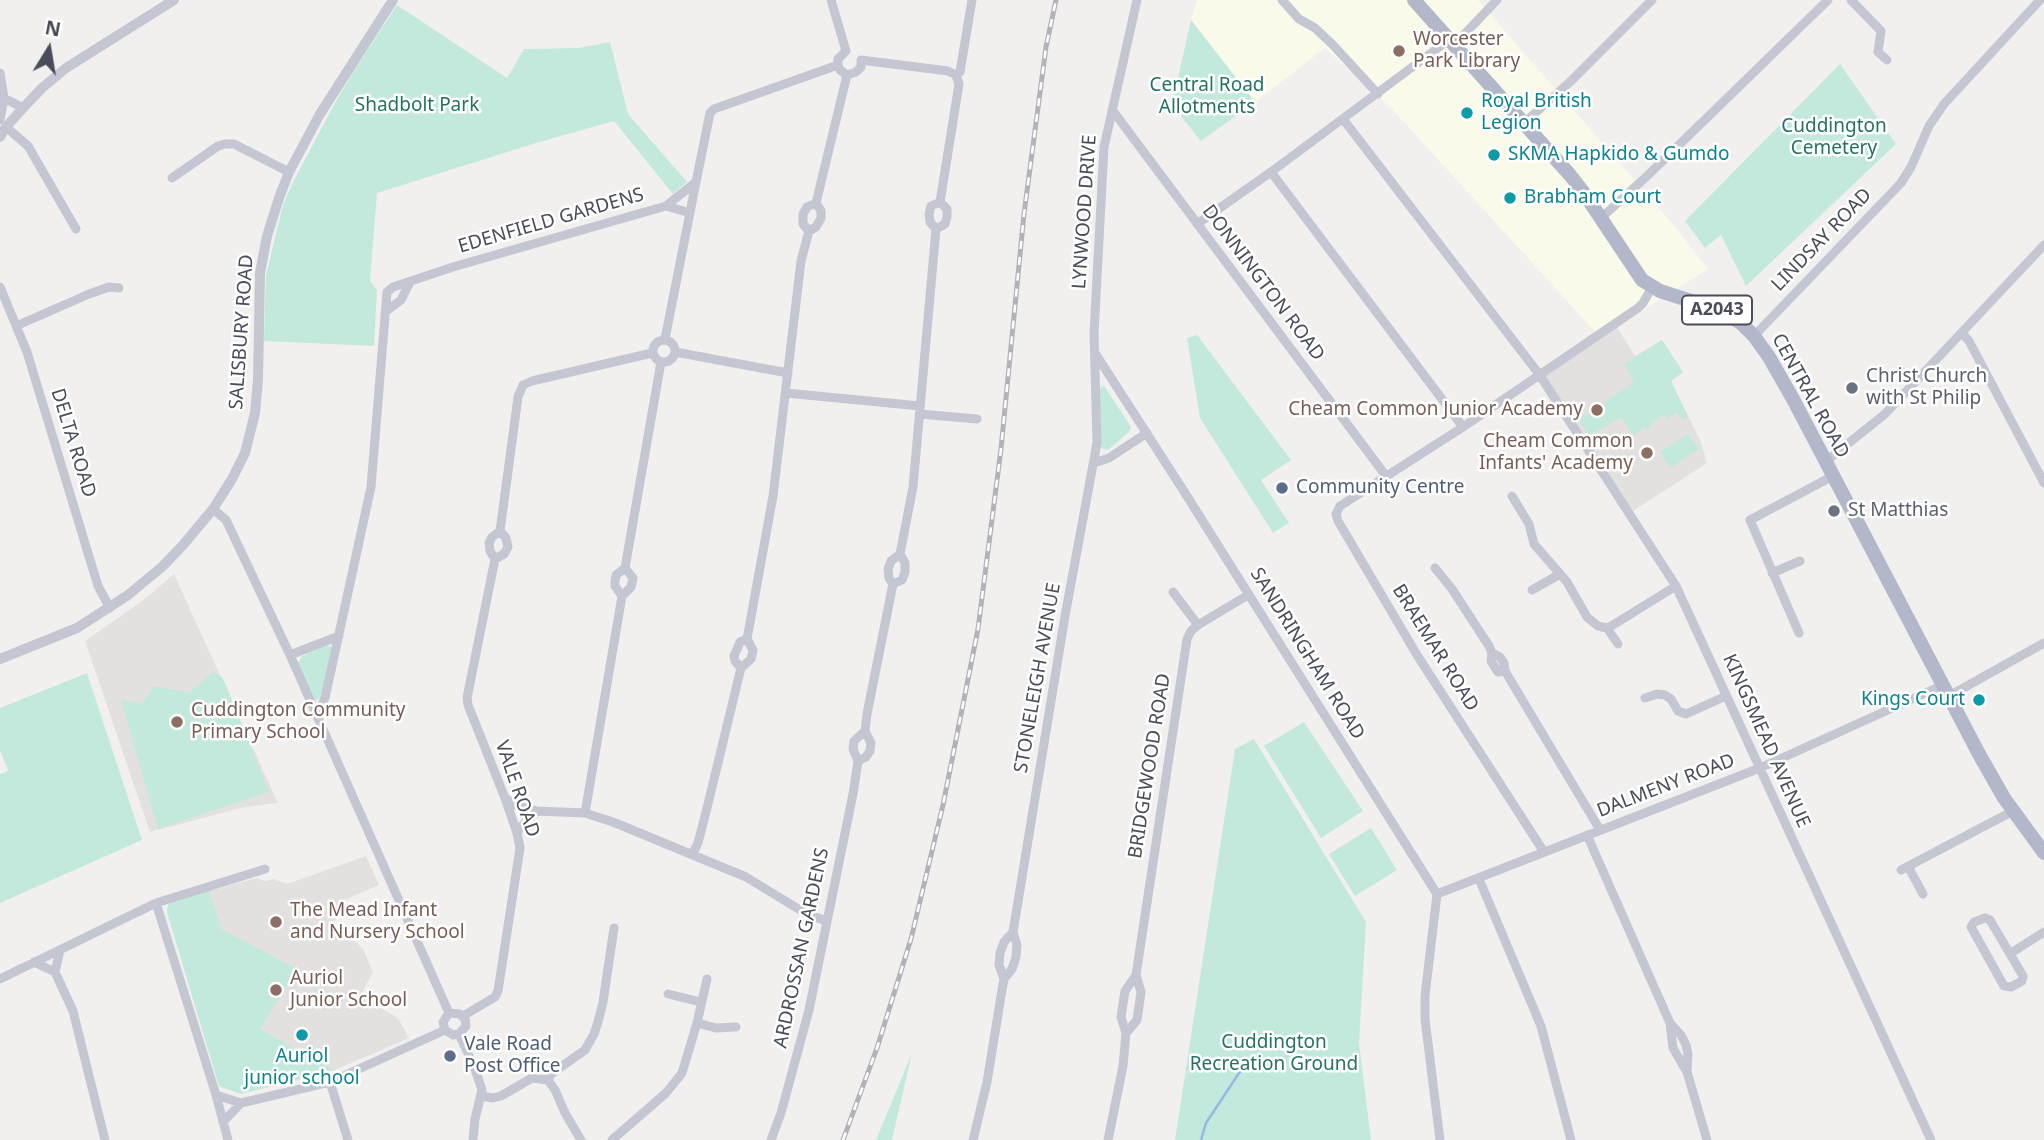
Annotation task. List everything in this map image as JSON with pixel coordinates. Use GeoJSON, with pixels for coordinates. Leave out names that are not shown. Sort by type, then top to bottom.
{"type":"FeatureCollection","features":[{"type":"Feature","properties":{"kind":"main road","name":"CENTRAL ROAD"},"geometry":{"type":"LineString","coordinates":[[1414,0],[1570,175],[1636,274],[1652,287],[1718,310],[1741,323],[1754,336],[1793,399],[1946,690]]}},
{"type":"Feature","properties":{"kind":"main road","name":"A2043"},"geometry":{"type":"LineString","coordinates":[[1946,690],[1979,754],[2013,811],[2044,853]]}},
{"type":"Feature","properties":{"kind":"street"},"geometry":{"type":"LineString","coordinates":[[3,123],[81,57],[174,0]]}},
{"type":"Feature","properties":{"kind":"street","name":"SALISBURY ROAD"},"geometry":{"type":"LineString","coordinates":[[0,659],[77,628],[110,608],[163,566],[212,509],[239,466],[255,413],[260,273],[267,236],[289,172],[320,114],[393,0]]}},
{"type":"Feature","properties":{"kind":"street"},"geometry":{"type":"LineString","coordinates":[[831,0],[846,51]]}},
{"type":"Feature","properties":{"kind":"street"},"geometry":{"type":"LineString","coordinates":[[956,75],[960,72],[972,0]]}},
{"type":"Feature","properties":{"kind":"street","name":"LYNWOOD DRIVE"},"geometry":{"type":"LineString","coordinates":[[1097,429],[1094,352],[1104,147],[1137,0]]}},
{"type":"Feature","properties":{"kind":"street"},"geometry":{"type":"LineString","coordinates":[[1282,0],[1299,19],[1315,28],[1333,45],[1378,94]]}},
{"type":"Feature","properties":{"kind":"street"},"geometry":{"type":"LineString","coordinates":[[1197,224],[1452,42],[1497,0]]}},
{"type":"Feature","properties":{"kind":"street"},"geometry":{"type":"LineString","coordinates":[[1524,123],[1652,0]]}},
{"type":"Feature","properties":{"kind":"street"},"geometry":{"type":"LineString","coordinates":[[1601,218],[1828,0]]}},
{"type":"Feature","properties":{"kind":"street"},"geometry":{"type":"LineString","coordinates":[[1851,0],[1881,31],[1878,52],[1887,60]]}},
{"type":"Feature","properties":{"kind":"street","name":"LINDSAY ROAD"},"geometry":{"type":"LineString","coordinates":[[1754,336],[1901,183],[1929,126],[1944,104],[2039,0]]}},
{"type":"Feature","properties":{"kind":"street"},"geometry":{"type":"LineString","coordinates":[[846,51],[858,54],[860,60],[860,67],[856,72],[847,75]]}},
{"type":"Feature","properties":{"kind":"street"},"geometry":{"type":"LineString","coordinates":[[846,51],[838,59],[838,65],[847,75]]}},
{"type":"Feature","properties":{"kind":"street"},"geometry":{"type":"LineString","coordinates":[[860,60],[948,71],[956,75],[959,84],[940,202]]}},
{"type":"Feature","properties":{"kind":"street"},"geometry":{"type":"LineString","coordinates":[[665,339],[709,113],[713,108],[838,65]]}},
{"type":"Feature","properties":{"kind":"street"},"geometry":{"type":"LineString","coordinates":[[0,73],[4,98],[0,137]]}},
{"type":"Feature","properties":{"kind":"street"},"geometry":{"type":"LineString","coordinates":[[692,855],[698,843],[741,668],[734,656],[740,642],[747,639],[773,496],[801,261],[809,231],[816,227],[821,218],[821,211],[816,203],[847,75]]}},
{"type":"Feature","properties":{"kind":"street"},"geometry":{"type":"LineString","coordinates":[[4,98],[23,108]]}},
{"type":"Feature","properties":{"kind":"street","name":"DONNINGTON ROAD"},"geometry":{"type":"LineString","coordinates":[[1112,111],[1386,476]]}},
{"type":"Feature","properties":{"kind":"street","name":"KINGSMEAD AVENUE"},"geometry":{"type":"LineString","coordinates":[[1343,119],[1539,374],[1676,586],[1931,1140]]}},
{"type":"Feature","properties":{"kind":"street"},"geometry":{"type":"LineString","coordinates":[[3,123],[28,146],[76,229]]}},
{"type":"Feature","properties":{"kind":"street"},"geometry":{"type":"LineString","coordinates":[[172,178],[225,144],[234,144],[289,172]]}},
{"type":"Feature","properties":{"kind":"street"},"geometry":{"type":"LineString","coordinates":[[1271,172],[1463,427]]}},
{"type":"Feature","properties":{"kind":"street","name":"EDENFIELD GARDENS"},"geometry":{"type":"LineString","coordinates":[[317,716],[325,698],[372,488],[387,292],[473,261],[666,206],[696,182]]}},
{"type":"Feature","properties":{"kind":"street"},"geometry":{"type":"LineString","coordinates":[[940,202],[947,209],[947,217],[945,224],[936,229],[930,222],[929,214],[931,206],[940,202]]}},
{"type":"Feature","properties":{"kind":"street"},"geometry":{"type":"LineString","coordinates":[[809,231],[803,223],[803,214],[807,207],[816,203]]}},
{"type":"Feature","properties":{"kind":"street"},"geometry":{"type":"LineString","coordinates":[[666,206],[690,213]]}},
{"type":"Feature","properties":{"kind":"street","name":"ARDROSSAN GARDENS"},"geometry":{"type":"LineString","coordinates":[[893,584],[902,580],[905,572],[905,563],[900,554],[913,487],[936,229]]}},
{"type":"Feature","properties":{"kind":"street"},"geometry":{"type":"LineString","coordinates":[[1825,462],[1885,414],[2044,245]]}},
{"type":"Feature","properties":{"kind":"street"},"geometry":{"type":"LineString","coordinates":[[385,312],[401,300],[410,282]]}},
{"type":"Feature","properties":{"kind":"street"},"geometry":{"type":"LineString","coordinates":[[16,326],[89,294],[109,287],[120,288]]}},
{"type":"Feature","properties":{"kind":"street","name":"BRAEMAR ROAD"},"geometry":{"type":"LineString","coordinates":[[1544,852],[1417,655],[1336,514],[1340,506],[1463,427],[1638,308],[1652,287]]}},
{"type":"Feature","properties":{"kind":"street","name":"DELTA ROAD"},"geometry":{"type":"LineString","coordinates":[[0,288],[27,352],[98,586],[110,608]]}},
{"type":"Feature","properties":{"kind":"street"},"geometry":{"type":"LineString","coordinates":[[1962,333],[1969,341],[2044,483]]}},
{"type":"Feature","properties":{"kind":"street"},"geometry":{"type":"LineString","coordinates":[[665,339],[674,346],[675,352]]}},
{"type":"Feature","properties":{"kind":"street"},"geometry":{"type":"LineString","coordinates":[[665,339],[654,344],[652,353],[657,360],[667,361],[675,352]]}},
{"type":"Feature","properties":{"kind":"street"},"geometry":{"type":"LineString","coordinates":[[675,352],[788,373]]}},
{"type":"Feature","properties":{"kind":"street","name":"SANDRINGHAM ROAD"},"geometry":{"type":"LineString","coordinates":[[1094,352],[1437,894]]}},
{"type":"Feature","properties":{"kind":"street","name":"VALE ROAD"},"geometry":{"type":"LineString","coordinates":[[463,1016],[495,997],[498,991],[520,848],[505,798],[467,698],[495,559],[489,543],[500,531],[518,397],[523,386],[532,381],[652,353]]}},
{"type":"Feature","properties":{"kind":"street"},"geometry":{"type":"LineString","coordinates":[[622,596],[615,586],[616,575],[625,568],[661,362]]}},
{"type":"Feature","properties":{"kind":"street"},"geometry":{"type":"LineString","coordinates":[[786,393],[977,419]]}},
{"type":"Feature","properties":{"kind":"street","name":"STONELEIGH AVENUE"},"geometry":{"type":"LineString","coordinates":[[1004,979],[1012,970],[1016,957],[1017,945],[1013,932],[1065,616],[1094,463],[1097,429]]}},
{"type":"Feature","properties":{"kind":"street"},"geometry":{"type":"LineString","coordinates":[[1094,463],[1109,458],[1147,433]]}},
{"type":"Feature","properties":{"kind":"street"},"geometry":{"type":"LineString","coordinates":[[1799,633],[1750,520],[1833,476]]}},
{"type":"Feature","properties":{"kind":"street"},"geometry":{"type":"LineString","coordinates":[[1512,496],[1529,524],[1532,535],[1528,543],[1560,574],[1587,617],[1598,626],[1607,628],[1618,644]]}},
{"type":"Feature","properties":{"kind":"street"},"geometry":{"type":"LineString","coordinates":[[212,509],[226,520],[290,655],[449,1013]]}},
{"type":"Feature","properties":{"kind":"street","name":"VALE ROAD"},"geometry":{"type":"LineString","coordinates":[[495,559],[504,554],[508,547],[506,538],[500,531]]}},
{"type":"Feature","properties":{"kind":"street","name":"ARDROSSAN GARDENS"},"geometry":{"type":"LineString","coordinates":[[771,1140],[796,1063],[809,1010],[858,761],[853,749],[854,741],[865,731],[893,584],[888,569],[891,561],[900,554]]}},
{"type":"Feature","properties":{"kind":"street"},"geometry":{"type":"LineString","coordinates":[[1772,573],[1800,561]]}},
{"type":"Feature","properties":{"kind":"street"},"geometry":{"type":"LineString","coordinates":[[585,813],[622,596],[631,586],[632,578],[625,568]]}},
{"type":"Feature","properties":{"kind":"street"},"geometry":{"type":"LineString","coordinates":[[1435,568],[1452,589],[1492,653],[1504,663],[1505,671],[1600,830]]}},
{"type":"Feature","properties":{"kind":"street"},"geometry":{"type":"LineString","coordinates":[[1532,590],[1560,574]]}},
{"type":"Feature","properties":{"kind":"street"},"geometry":{"type":"LineString","coordinates":[[1607,628],[1676,586]]}},
{"type":"Feature","properties":{"kind":"street"},"geometry":{"type":"LineString","coordinates":[[1173,592],[1181,612],[1198,625],[1248,595]]}},
{"type":"Feature","properties":{"kind":"street","name":"BRIDGEWOOD ROAD"},"geometry":{"type":"LineString","coordinates":[[1126,1033],[1137,1020],[1141,992],[1136,975],[1187,639],[1198,625]]}},
{"type":"Feature","properties":{"kind":"street"},"geometry":{"type":"LineString","coordinates":[[290,655],[339,636]]}},
{"type":"Feature","properties":{"kind":"street","name":"DALMENY ROAD"},"geometry":{"type":"LineString","coordinates":[[1437,894],[1760,768],[1946,690],[2044,643]]}},
{"type":"Feature","properties":{"kind":"street"},"geometry":{"type":"LineString","coordinates":[[1645,698],[1657,694],[1665,695],[1671,699],[1678,711],[1686,714],[1726,696]]}},
{"type":"Feature","properties":{"kind":"street","name":"ARDROSSAN GARDENS"},"geometry":{"type":"LineString","coordinates":[[858,761],[870,751],[871,743],[865,731]]}},
{"type":"Feature","properties":{"kind":"street"},"geometry":{"type":"LineString","coordinates":[[505,798],[514,805],[537,811],[585,813],[746,877],[813,916],[827,921]]}},
{"type":"Feature","properties":{"kind":"street"},"geometry":{"type":"LineString","coordinates":[[517,833],[537,811]]}},
{"type":"Feature","properties":{"kind":"street"},"geometry":{"type":"LineString","coordinates":[[1923,894],[1905,868],[2013,811]]}},
{"type":"Feature","properties":{"kind":"street"},"geometry":{"type":"LineString","coordinates":[[1587,835],[1670,1023],[1686,1045],[1687,1072],[1707,1140]]}},
{"type":"Feature","properties":{"kind":"street"},"geometry":{"type":"LineString","coordinates":[[0,979],[156,903],[265,869]]}},
{"type":"Feature","properties":{"kind":"street"},"geometry":{"type":"LineString","coordinates":[[1479,878],[1541,1026],[1571,1140]]}},
{"type":"Feature","properties":{"kind":"street"},"geometry":{"type":"LineString","coordinates":[[1437,894],[1425,996],[1425,1019],[1440,1140]]}},
{"type":"Feature","properties":{"kind":"street"},"geometry":{"type":"LineString","coordinates":[[156,903],[228,1140]]}},
{"type":"Feature","properties":{"kind":"street"},"geometry":{"type":"LineString","coordinates":[[1984,918],[1990,920],[2011,953],[2023,975],[2022,981],[2011,987],[2004,986],[1971,927],[1974,922],[1984,918]]}},
{"type":"Feature","properties":{"kind":"street"},"geometry":{"type":"LineString","coordinates":[[548,1080],[554,1071],[585,1051],[594,1034],[601,1012],[614,928]]}},
{"type":"Feature","properties":{"kind":"street","name":"STONELEIGH AVENUE"},"geometry":{"type":"LineString","coordinates":[[973,1140],[987,1082],[1004,979],[999,965],[1000,953],[1004,942],[1013,932]]}},
{"type":"Feature","properties":{"kind":"street"},"geometry":{"type":"LineString","coordinates":[[2011,953],[2044,932]]}},
{"type":"Feature","properties":{"kind":"street"},"geometry":{"type":"LineString","coordinates":[[60,950],[55,972],[79,1028],[105,1140]]}},
{"type":"Feature","properties":{"kind":"street"},"geometry":{"type":"LineString","coordinates":[[34,962],[55,972]]}},
{"type":"Feature","properties":{"kind":"street","name":"BRIDGEWOOD ROAD"},"geometry":{"type":"LineString","coordinates":[[1108,1140],[1117,1104],[1126,1033],[1121,1017],[1125,991],[1136,975]]}},
{"type":"Feature","properties":{"kind":"street"},"geometry":{"type":"LineString","coordinates":[[612,1140],[677,1083],[686,1065],[707,979]]}},
{"type":"Feature","properties":{"kind":"street"},"geometry":{"type":"LineString","coordinates":[[668,994],[701,1002]]}},
{"type":"Feature","properties":{"kind":"street"},"geometry":{"type":"LineString","coordinates":[[457,1012],[463,1016],[466,1026],[459,1034],[453,1035],[445,1030],[443,1022],[449,1013],[457,1012]]}},
{"type":"Feature","properties":{"kind":"street"},"geometry":{"type":"LineString","coordinates":[[697,1023],[716,1028],[736,1027]]}},
{"type":"Feature","properties":{"kind":"street"},"geometry":{"type":"LineString","coordinates":[[216,1095],[240,1103],[330,1082],[445,1030]]}},
{"type":"Feature","properties":{"kind":"street"},"geometry":{"type":"LineString","coordinates":[[459,1034],[478,1079],[481,1096],[473,1140]]}},
{"type":"Feature","properties":{"kind":"street"},"geometry":{"type":"LineString","coordinates":[[481,1096],[493,1098],[532,1079],[548,1080]]}},
{"type":"Feature","properties":{"kind":"street"},"geometry":{"type":"LineString","coordinates":[[548,1080],[581,1140]]}},
{"type":"Feature","properties":{"kind":"street"},"geometry":{"type":"LineString","coordinates":[[330,1082],[348,1140]]}},
{"type":"Feature","properties":{"kind":"street"},"geometry":{"type":"LineString","coordinates":[[223,1121],[240,1103]]}},
{"type":"Feature","properties":{"kind":"shaded area"},"geometry":{"type":"Polygon","coordinates":[[[1197,0],[1478,0],[1676,228],[1708,269],[1600,337],[1391,108],[1325,48],[1255,102],[1191,20],[1197,0]]]}},
{"type":"Feature","properties":{"kind":"shaded area"},"geometry":{"type":"Polygon","coordinates":[[[1617,327],[1635,356],[1662,340],[1683,372],[1671,381],[1701,442],[1707,463],[1630,513],[1542,376],[1617,327]]]}},
{"type":"Feature","properties":{"kind":"shaded area","name":"Cuddington Community Primary School"},"geometry":{"type":"Polygon","coordinates":[[[174,574],[278,803],[245,807],[150,832],[85,641],[142,601],[174,574]]]}},
{"type":"Feature","properties":{"kind":"shaded area","name":"Auriol Junior School"},"geometry":{"type":"Polygon","coordinates":[[[366,856],[379,885],[347,899],[332,926],[352,938],[363,949],[373,972],[360,996],[398,1018],[409,1038],[319,1075],[241,1094],[219,1086],[167,911],[168,905],[256,878],[266,881],[273,879],[287,884],[366,856]]]}},
{"type":"Feature","properties":{"kind":"green space","name":"Shadbolt Park"},"geometry":{"type":"Polygon","coordinates":[[[397,5],[507,78],[524,49],[579,48],[610,42],[628,114],[687,182],[673,194],[614,121],[377,193],[370,281],[377,290],[374,346],[264,341],[266,275],[283,205],[336,101],[397,5]]]}},
{"type":"Feature","properties":{"kind":"green space","name":"Central Road Allotments"},"geometry":{"type":"Polygon","coordinates":[[[1191,20],[1255,102],[1201,141],[1172,105],[1191,20]]]}},
{"type":"Feature","properties":{"kind":"green space","name":"Cuddington Cemetery"},"geometry":{"type":"Polygon","coordinates":[[[1840,64],[1896,144],[1746,286],[1721,235],[1705,248],[1685,221],[1840,64]]]}},
{"type":"Feature","properties":{"kind":"green space"},"geometry":{"type":"Polygon","coordinates":[[[1197,335],[1291,460],[1261,480],[1289,523],[1273,533],[1200,418],[1187,338],[1197,335]]]}},
{"type":"Feature","properties":{"kind":"green space"},"geometry":{"type":"Polygon","coordinates":[[[1662,340],[1683,372],[1671,381],[1688,417],[1683,420],[1677,412],[1668,419],[1665,414],[1650,424],[1651,428],[1647,430],[1645,427],[1633,435],[1621,417],[1589,436],[1579,420],[1634,382],[1624,364],[1662,340]]]}},
{"type":"Feature","properties":{"kind":"green space"},"geometry":{"type":"Polygon","coordinates":[[[1102,386],[1131,427],[1129,432],[1108,450],[1100,445],[1102,386]]]}},
{"type":"Feature","properties":{"kind":"green space"},"geometry":{"type":"Polygon","coordinates":[[[1688,434],[1699,449],[1670,468],[1660,452],[1688,434]]]}},
{"type":"Feature","properties":{"kind":"green space"},"geometry":{"type":"Polygon","coordinates":[[[327,645],[331,650],[321,698],[316,700],[298,663],[302,656],[327,645]]]}},
{"type":"Feature","properties":{"kind":"green space"},"geometry":{"type":"Polygon","coordinates":[[[213,672],[223,678],[269,792],[158,829],[121,700],[142,704],[154,686],[189,693],[213,672]]]}},
{"type":"Feature","properties":{"kind":"green space"},"geometry":{"type":"Polygon","coordinates":[[[87,673],[142,840],[0,903],[0,774],[8,771],[0,750],[0,708],[87,673]]]}},
{"type":"Feature","properties":{"kind":"green space"},"geometry":{"type":"Polygon","coordinates":[[[1304,722],[1363,811],[1321,838],[1264,746],[1304,722]]]}},
{"type":"Feature","properties":{"kind":"green space","name":"Cuddington Recreation Ground"},"geometry":{"type":"Polygon","coordinates":[[[1254,739],[1366,922],[1359,1043],[1371,1140],[1175,1140],[1235,749],[1254,739]]]}},
{"type":"Feature","properties":{"kind":"green space"},"geometry":{"type":"Polygon","coordinates":[[[1371,828],[1397,870],[1355,896],[1329,854],[1371,828]]]}},
{"type":"Feature","properties":{"kind":"green space","name":"Auriol Junior School"},"geometry":{"type":"Polygon","coordinates":[[[209,891],[221,929],[297,969],[260,1029],[333,1070],[241,1094],[219,1086],[167,912],[172,901],[209,891]]]}},
{"type":"Feature","properties":{"kind":"green space"},"geometry":{"type":"Polygon","coordinates":[[[912,1053],[892,1140],[876,1140],[912,1053]]]}},
{"type":"Feature","properties":{"kind":"waterway"},"geometry":{"type":"LineString","coordinates":[[1201,1140],[1206,1123],[1243,1067]]}},
{"type":"Feature","properties":{"kind":"railway"},"geometry":{"type":"LineString","coordinates":[[843,1140],[877,1048],[911,939],[943,805],[978,629],[1001,449],[1024,214],[1046,47],[1056,0]]}},
{"type":"Feature","properties":{"kind":"place","name":"Worcester Park Library"},"geometry":{"type":"Point","coordinates":[1399,51]}},
{"type":"Feature","properties":{"kind":"place","name":"Royal British Legion"},"geometry":{"type":"Point","coordinates":[1467,113]}},
{"type":"Feature","properties":{"kind":"place","name":"SKMA Hapkido & Gumdo"},"geometry":{"type":"Point","coordinates":[1494,155]}},
{"type":"Feature","properties":{"kind":"place","name":"Brabham Court"},"geometry":{"type":"Point","coordinates":[1510,198]}},
{"type":"Feature","properties":{"kind":"place","name":"Christ Church with St Philip"},"geometry":{"type":"Point","coordinates":[1852,388]}},
{"type":"Feature","properties":{"kind":"place","name":"Cheam Common Junior Academy"},"geometry":{"type":"Point","coordinates":[1597,410]}},
{"type":"Feature","properties":{"kind":"place","name":"Cheam Common Infants' Academy"},"geometry":{"type":"Point","coordinates":[1647,453]}},
{"type":"Feature","properties":{"kind":"place","name":"Community Centre"},"geometry":{"type":"Point","coordinates":[1282,488]}},
{"type":"Feature","properties":{"kind":"place","name":"St Matthias"},"geometry":{"type":"Point","coordinates":[1834,511]}},
{"type":"Feature","properties":{"kind":"place","name":"Kings Court"},"geometry":{"type":"Point","coordinates":[1979,700]}},
{"type":"Feature","properties":{"kind":"place","name":"Cuddington Community Primary School"},"geometry":{"type":"Point","coordinates":[177,722]}},
{"type":"Feature","properties":{"kind":"place","name":"The Mead Infant and Nursery School"},"geometry":{"type":"Point","coordinates":[276,922]}},
{"type":"Feature","properties":{"kind":"place","name":"Auriol Junior School"},"geometry":{"type":"Point","coordinates":[276,990]}},
{"type":"Feature","properties":{"kind":"place","name":"Auriol junior school"},"geometry":{"type":"Point","coordinates":[302,1035]}},
{"type":"Feature","properties":{"kind":"place","name":"Vale Road Post Office"},"geometry":{"type":"Point","coordinates":[450,1056]}}]}
